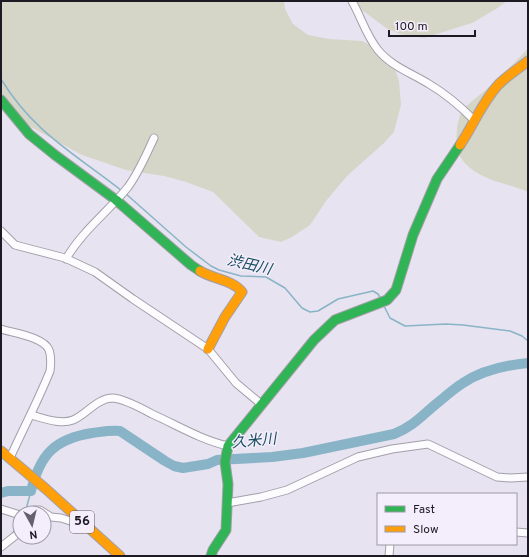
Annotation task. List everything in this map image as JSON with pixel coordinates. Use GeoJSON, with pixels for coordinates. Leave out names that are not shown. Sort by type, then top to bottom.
{"type":"FeatureCollection","features":[{"type":"Feature","properties":{"kind":"street"},"geometry":{"type":"LineString","coordinates":[[352,1],[369,36],[378,50],[386,58],[403,71],[429,84],[448,96],[474,120]]}},
{"type":"Feature","properties":{"kind":"street"},"geometry":{"type":"LineString","coordinates":[[211,556],[213,550],[226,530],[228,484],[226,472],[227,449],[261,404],[314,340],[335,320],[383,302],[396,290],[413,235],[437,179],[465,138],[474,120],[499,84],[528,60]]}},
{"type":"Feature","properties":{"kind":"street"},"geometry":{"type":"LineString","coordinates":[[1,100],[13,116],[40,142],[55,155],[118,198],[191,265],[206,276],[238,286],[242,292],[225,317],[208,349]]}},
{"type":"Feature","properties":{"kind":"street"},"geometry":{"type":"LineString","coordinates":[[66,259],[73,247],[128,186],[143,163],[154,138]]}},
{"type":"Feature","properties":{"kind":"street"},"geometry":{"type":"LineString","coordinates":[[1,231],[15,245],[66,259],[95,272],[208,349],[236,383],[261,404]]}},
{"type":"Feature","properties":{"kind":"street"},"geometry":{"type":"LineString","coordinates":[[1,329],[41,341],[49,349],[50,371],[37,404],[10,458]]}},
{"type":"Feature","properties":{"kind":"street"},"geometry":{"type":"LineString","coordinates":[[31,415],[61,422],[72,420],[97,404],[113,398],[134,405],[227,449]]}},
{"type":"Feature","properties":{"kind":"street"},"geometry":{"type":"LineString","coordinates":[[227,503],[261,497],[287,490],[358,457],[392,449],[428,444],[497,477],[528,477]]}},
{"type":"Feature","properties":{"kind":"street","name":"56"},"geometry":{"type":"LineString","coordinates":[[1,450],[45,487],[85,526],[120,556]]}},
{"type":"Feature","properties":{"kind":"street"},"geometry":{"type":"LineString","coordinates":[[1,509],[12,512]]}},
{"type":"Feature","properties":{"kind":"street"},"geometry":{"type":"LineString","coordinates":[[52,517],[61,518],[85,526]]}},
{"type":"Feature","properties":{"kind":"street"},"geometry":{"type":"LineString","coordinates":[[517,532],[528,533]]}},
{"type":"Feature","properties":{"kind":"street"},"geometry":{"type":"LineString","coordinates":[[1,548],[12,539]]}},
{"type":"Feature","properties":{"kind":"street"},"geometry":{"type":"LineString","coordinates":[[388,556],[390,545]]}},
{"type":"Feature","properties":{"kind":"shaded area"},"geometry":{"type":"Polygon","coordinates":[[[1,1],[284,1],[285,9],[293,24],[308,35],[329,39],[362,41],[381,50],[393,63],[399,81],[401,105],[394,132],[347,176],[326,201],[310,225],[292,237],[281,242],[259,237],[213,192],[164,176],[126,170],[82,155],[31,127],[1,105],[1,1]]]}},
{"type":"Feature","properties":{"kind":"shaded area"},"geometry":{"type":"Polygon","coordinates":[[[347,1],[507,1],[472,23],[424,38],[400,34],[386,28],[347,1]]]}},
{"type":"Feature","properties":{"kind":"shaded area"},"geometry":{"type":"Polygon","coordinates":[[[528,48],[528,192],[487,178],[468,167],[458,153],[456,142],[458,121],[464,109],[489,87],[528,48]]]}},
{"type":"Feature","properties":{"kind":"waterway","name":"渋田川"},"geometry":{"type":"LineString","coordinates":[[1,79],[13,98],[41,128],[71,153],[122,191]]}},
{"type":"Feature","properties":{"kind":"waterway","name":"渋田川"},"geometry":{"type":"LineString","coordinates":[[125,193],[186,247],[211,266],[219,270],[241,276],[266,277],[285,288],[302,308],[310,312],[318,311],[338,299],[373,291],[378,294],[381,299]]}},
{"type":"Feature","properties":{"kind":"waterway","name":"渋田川"},"geometry":{"type":"LineString","coordinates":[[384,306],[390,318],[405,326],[446,324],[463,325],[510,331],[522,336],[528,341]]}},
{"type":"Feature","properties":{"kind":"waterway","name":"久米川"},"geometry":{"type":"LineString","coordinates":[[1,493],[8,491],[31,491],[44,458],[58,444],[92,433],[120,431],[165,461],[174,466],[183,468],[208,464],[217,460],[272,457],[303,453],[394,434],[402,431],[414,423],[452,391],[470,379],[494,369],[528,363]]}},
{"type":"Feature","properties":{"kind":"waterway"},"geometry":{"type":"LineString","coordinates":[[27,505],[31,491]]}},
{"type":"Feature","properties":{"kind":"traffic: fast"},"geometry":{"type":"LineString","coordinates":[[1,100],[29,134],[116,200],[191,265],[200,271]]}},
{"type":"Feature","properties":{"kind":"traffic: fast"},"geometry":{"type":"LineString","coordinates":[[211,556],[213,550],[226,530],[228,484],[225,462],[228,446],[314,340],[335,320],[387,300],[396,290],[413,235],[437,179],[460,145]]}},
{"type":"Feature","properties":{"kind":"traffic: slow"},"geometry":{"type":"LineString","coordinates":[[460,145],[493,91],[499,84],[528,61]]}},
{"type":"Feature","properties":{"kind":"traffic: slow"},"geometry":{"type":"LineString","coordinates":[[200,271],[228,282],[242,292],[225,317],[208,349]]}},
{"type":"Feature","properties":{"kind":"traffic: slow"},"geometry":{"type":"LineString","coordinates":[[1,451],[46,489],[120,556]]}}]}
